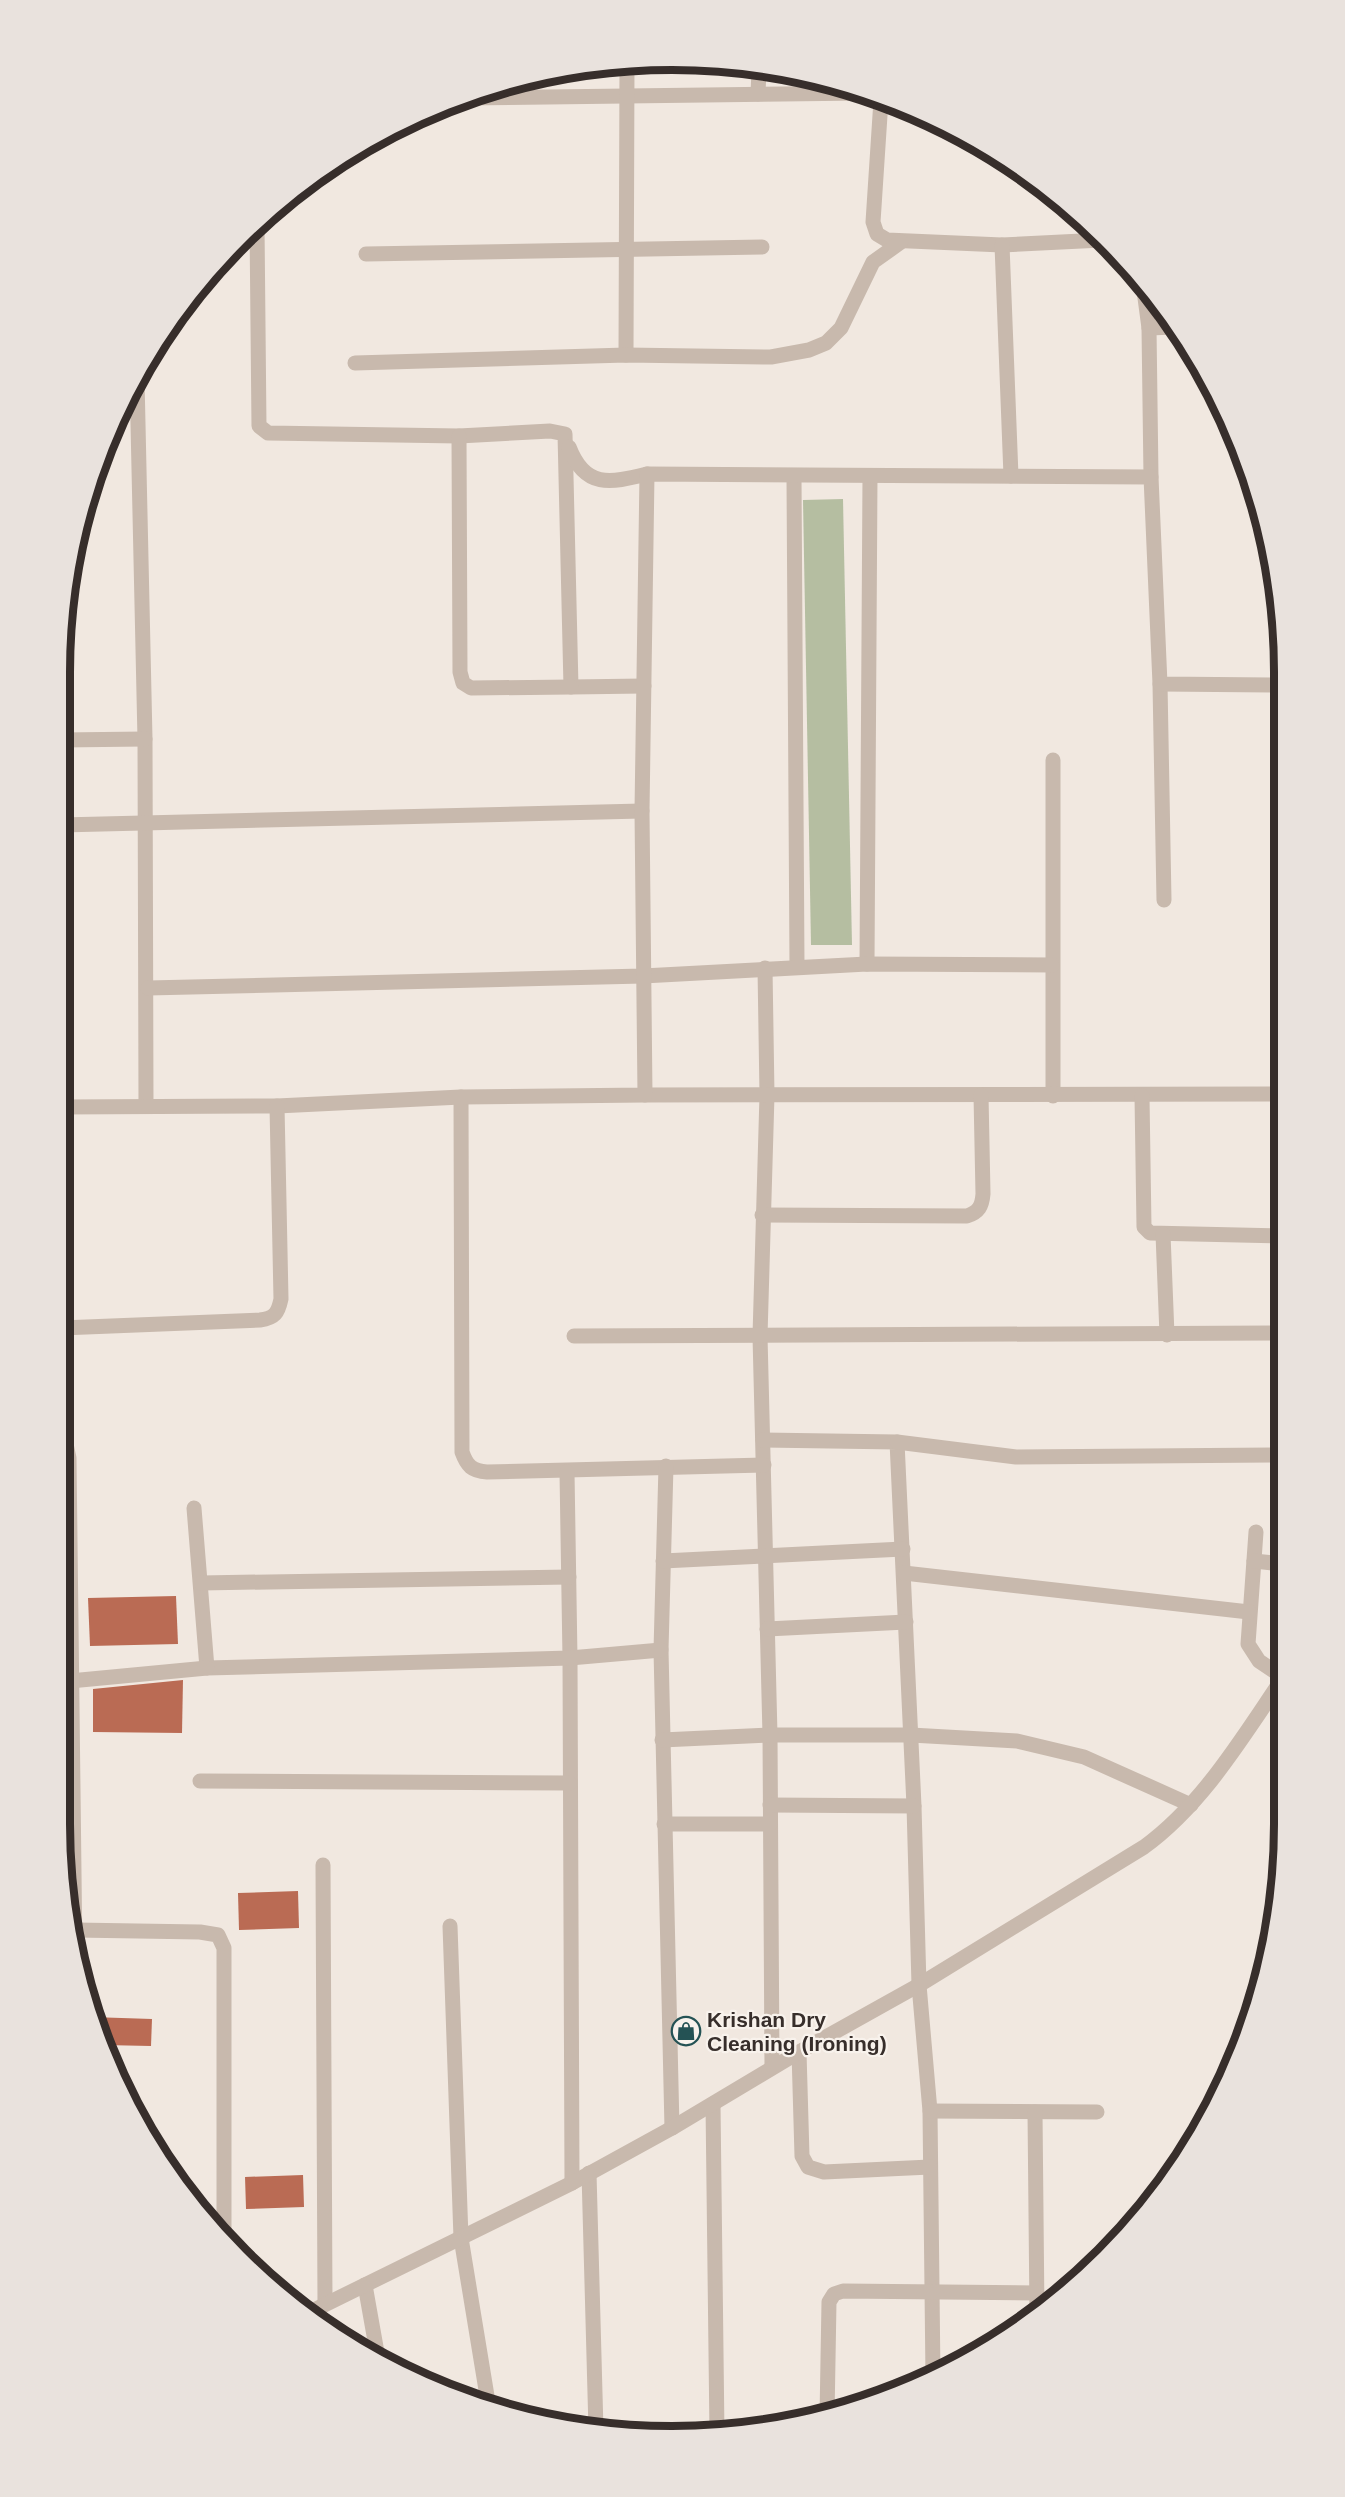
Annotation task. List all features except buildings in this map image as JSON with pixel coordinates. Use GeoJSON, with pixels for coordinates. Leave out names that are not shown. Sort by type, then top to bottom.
{"type":"FeatureCollection","features":[{"type":"Feature","properties":{"kind":"street"},"geometry":{"type":"LineString","coordinates":[[626,355],[627,73]]}},
{"type":"Feature","properties":{"kind":"street"},"geometry":{"type":"LineString","coordinates":[[758,94],[759,77]]}},
{"type":"Feature","properties":{"kind":"street"},"geometry":{"type":"LineString","coordinates":[[493,98],[627,98],[836,93]]}},
{"type":"Feature","properties":{"kind":"street"},"geometry":{"type":"LineString","coordinates":[[881,107],[873,222],[877,234],[887,240],[901,242],[1002,245],[1091,241]]}},
{"type":"Feature","properties":{"kind":"street"},"geometry":{"type":"LineString","coordinates":[[257,238],[259,426],[268,433],[459,436],[550,431],[565,434]]}},
{"type":"Feature","properties":{"kind":"street"},"geometry":{"type":"LineString","coordinates":[[355,363],[626,355],[771,357],[818,348],[841,328],[873,262],[901,242]]}},
{"type":"Feature","properties":{"kind":"street"},"geometry":{"type":"LineString","coordinates":[[1002,245],[1011,476]]}},
{"type":"Feature","properties":{"kind":"street"},"geometry":{"type":"LineString","coordinates":[[366,254],[762,247]]}},
{"type":"Feature","properties":{"kind":"street"},"geometry":{"type":"LineString","coordinates":[[1145,300],[1149,328],[1151,477],[1160,684],[1164,900]]}},
{"type":"Feature","properties":{"kind":"street"},"geometry":{"type":"LineString","coordinates":[[1149,328],[1165,327]]}},
{"type":"Feature","properties":{"kind":"street"},"geometry":{"type":"LineString","coordinates":[[137,397],[145,738],[148,988],[146,1105]]}},
{"type":"Feature","properties":{"kind":"street"},"geometry":{"type":"LineString","coordinates":[[565,434],[574,462],[592,478],[605,482],[647,474],[794,477],[1151,477]]}},
{"type":"Feature","properties":{"kind":"street"},"geometry":{"type":"LineString","coordinates":[[565,434],[571,687]]}},
{"type":"Feature","properties":{"kind":"street"},"geometry":{"type":"LineString","coordinates":[[459,436],[460,672],[463,683],[471,688],[644,686]]}},
{"type":"Feature","properties":{"kind":"street"},"geometry":{"type":"LineString","coordinates":[[645,1095],[642,811],[647,474]]}},
{"type":"Feature","properties":{"kind":"street"},"geometry":{"type":"LineString","coordinates":[[867,964],[870,476]]}},
{"type":"Feature","properties":{"kind":"street"},"geometry":{"type":"LineString","coordinates":[[794,477],[797,966]]}},
{"type":"Feature","properties":{"kind":"street"},"geometry":{"type":"LineString","coordinates":[[1160,684],[1274,685]]}},
{"type":"Feature","properties":{"kind":"street"},"geometry":{"type":"LineString","coordinates":[[70,740],[145,738]]}},
{"type":"Feature","properties":{"kind":"street"},"geometry":{"type":"LineString","coordinates":[[1053,760],[1053,1096]]}},
{"type":"Feature","properties":{"kind":"street"},"geometry":{"type":"LineString","coordinates":[[70,825],[642,811]]}},
{"type":"Feature","properties":{"kind":"street"},"geometry":{"type":"LineString","coordinates":[[148,988],[643,976],[867,964],[1052,965]]}},
{"type":"Feature","properties":{"kind":"street"},"geometry":{"type":"LineString","coordinates":[[765,968],[767,1095],[760,1336],[770,1735],[772,2067]]}},
{"type":"Feature","properties":{"kind":"street"},"geometry":{"type":"LineString","coordinates":[[70,1107],[277,1106],[461,1097],[645,1095],[1274,1094]]}},
{"type":"Feature","properties":{"kind":"street"},"geometry":{"type":"LineString","coordinates":[[762,1215],[967,1216],[976,1213],[982,1205],[983,1194],[981,1095]]}},
{"type":"Feature","properties":{"kind":"street"},"geometry":{"type":"LineString","coordinates":[[1142,1095],[1144,1227],[1150,1233],[1163,1234],[1274,1236]]}},
{"type":"Feature","properties":{"kind":"street"},"geometry":{"type":"LineString","coordinates":[[461,1097],[462,1452],[466,1464],[474,1471],[567,1472],[666,1466],[764,1465]]}},
{"type":"Feature","properties":{"kind":"street"},"geometry":{"type":"LineString","coordinates":[[70,1328],[260,1320],[271,1318],[278,1312],[281,1299],[277,1106]]}},
{"type":"Feature","properties":{"kind":"street"},"geometry":{"type":"LineString","coordinates":[[1163,1234],[1167,1335]]}},
{"type":"Feature","properties":{"kind":"street"},"geometry":{"type":"LineString","coordinates":[[574,1336],[1274,1333]]}},
{"type":"Feature","properties":{"kind":"street"},"geometry":{"type":"LineString","coordinates":[[763,1440],[897,1442],[1016,1457],[1274,1455]]}},
{"type":"Feature","properties":{"kind":"street"},"geometry":{"type":"LineString","coordinates":[[897,1442],[914,1806],[919,1985],[930,2111],[933,2367]]}},
{"type":"Feature","properties":{"kind":"street"},"geometry":{"type":"LineString","coordinates":[[666,1466],[661,1650],[672,2128]]}},
{"type":"Feature","properties":{"kind":"street"},"geometry":{"type":"LineString","coordinates":[[567,1472],[572,2182]]}},
{"type":"Feature","properties":{"kind":"street"},"geometry":{"type":"LineString","coordinates":[[194,1508],[207,1668]]}},
{"type":"Feature","properties":{"kind":"street"},"geometry":{"type":"LineString","coordinates":[[1256,1532],[1248,1644],[1259,1661],[1274,1672]]}},
{"type":"Feature","properties":{"kind":"street"},"geometry":{"type":"LineString","coordinates":[[663,1561],[903,1549]]}},
{"type":"Feature","properties":{"kind":"street"},"geometry":{"type":"LineString","coordinates":[[1254,1561],[1274,1563]]}},
{"type":"Feature","properties":{"kind":"street"},"geometry":{"type":"LineString","coordinates":[[904,1573],[1249,1612]]}},
{"type":"Feature","properties":{"kind":"street"},"geometry":{"type":"LineString","coordinates":[[201,1583],[569,1577]]}},
{"type":"Feature","properties":{"kind":"street"},"geometry":{"type":"LineString","coordinates":[[766,1629],[906,1622]]}},
{"type":"Feature","properties":{"kind":"street"},"geometry":{"type":"LineString","coordinates":[[74,1884],[70,1681],[207,1668],[570,1658],[661,1650]]}},
{"type":"Feature","properties":{"kind":"street"},"geometry":{"type":"LineString","coordinates":[[315,2309],[590,2173],[672,2128],[772,2067],[919,1985],[1143,1847],[1168,1829],[1191,1805],[1274,1690]]}},
{"type":"Feature","properties":{"kind":"street"},"geometry":{"type":"LineString","coordinates":[[662,1740],[770,1735],[910,1735],[1017,1741],[1084,1757],[1120,1771],[1191,1805]]}},
{"type":"Feature","properties":{"kind":"street"},"geometry":{"type":"LineString","coordinates":[[200,1781],[569,1783]]}},
{"type":"Feature","properties":{"kind":"street"},"geometry":{"type":"LineString","coordinates":[[770,1805],[914,1806]]}},
{"type":"Feature","properties":{"kind":"street"},"geometry":{"type":"LineString","coordinates":[[664,1824],[770,1824]]}},
{"type":"Feature","properties":{"kind":"street"},"geometry":{"type":"LineString","coordinates":[[323,1865],[325,2304]]}},
{"type":"Feature","properties":{"kind":"street"},"geometry":{"type":"LineString","coordinates":[[450,1926],[461,2238],[487,2397]]}},
{"type":"Feature","properties":{"kind":"street"},"geometry":{"type":"LineString","coordinates":[[80,1930],[200,1932],[218,1935],[224,1948],[224,2225]]}},
{"type":"Feature","properties":{"kind":"street"},"geometry":{"type":"LineString","coordinates":[[799,2052],[802,2156],[808,2167],[825,2172],[930,2167]]}},
{"type":"Feature","properties":{"kind":"street"},"geometry":{"type":"LineString","coordinates":[[713,2104],[717,2425]]}},
{"type":"Feature","properties":{"kind":"street"},"geometry":{"type":"LineString","coordinates":[[930,2111],[1097,2112]]}},
{"type":"Feature","properties":{"kind":"street"},"geometry":{"type":"LineString","coordinates":[[1035,2112],[1037,2303]]}},
{"type":"Feature","properties":{"kind":"street"},"geometry":{"type":"LineString","coordinates":[[590,2173],[596,2421]]}},
{"type":"Feature","properties":{"kind":"street"},"geometry":{"type":"LineString","coordinates":[[365,2286],[376,2349]]}},
{"type":"Feature","properties":{"kind":"street"},"geometry":{"type":"LineString","coordinates":[[827,2406],[829,2302],[834,2294],[843,2291],[1037,2293]]}},
{"type":"Feature","properties":{"kind":"green space"},"geometry":{"type":"Polygon","coordinates":[[[843,499],[852,945],[811,945],[803,500],[843,499]]]}},
{"type":"Feature","properties":{"kind":"place","name":"Krishan Dry Cleaning (Ironing)"},"geometry":{"type":"Point","coordinates":[686,2031]}}]}
